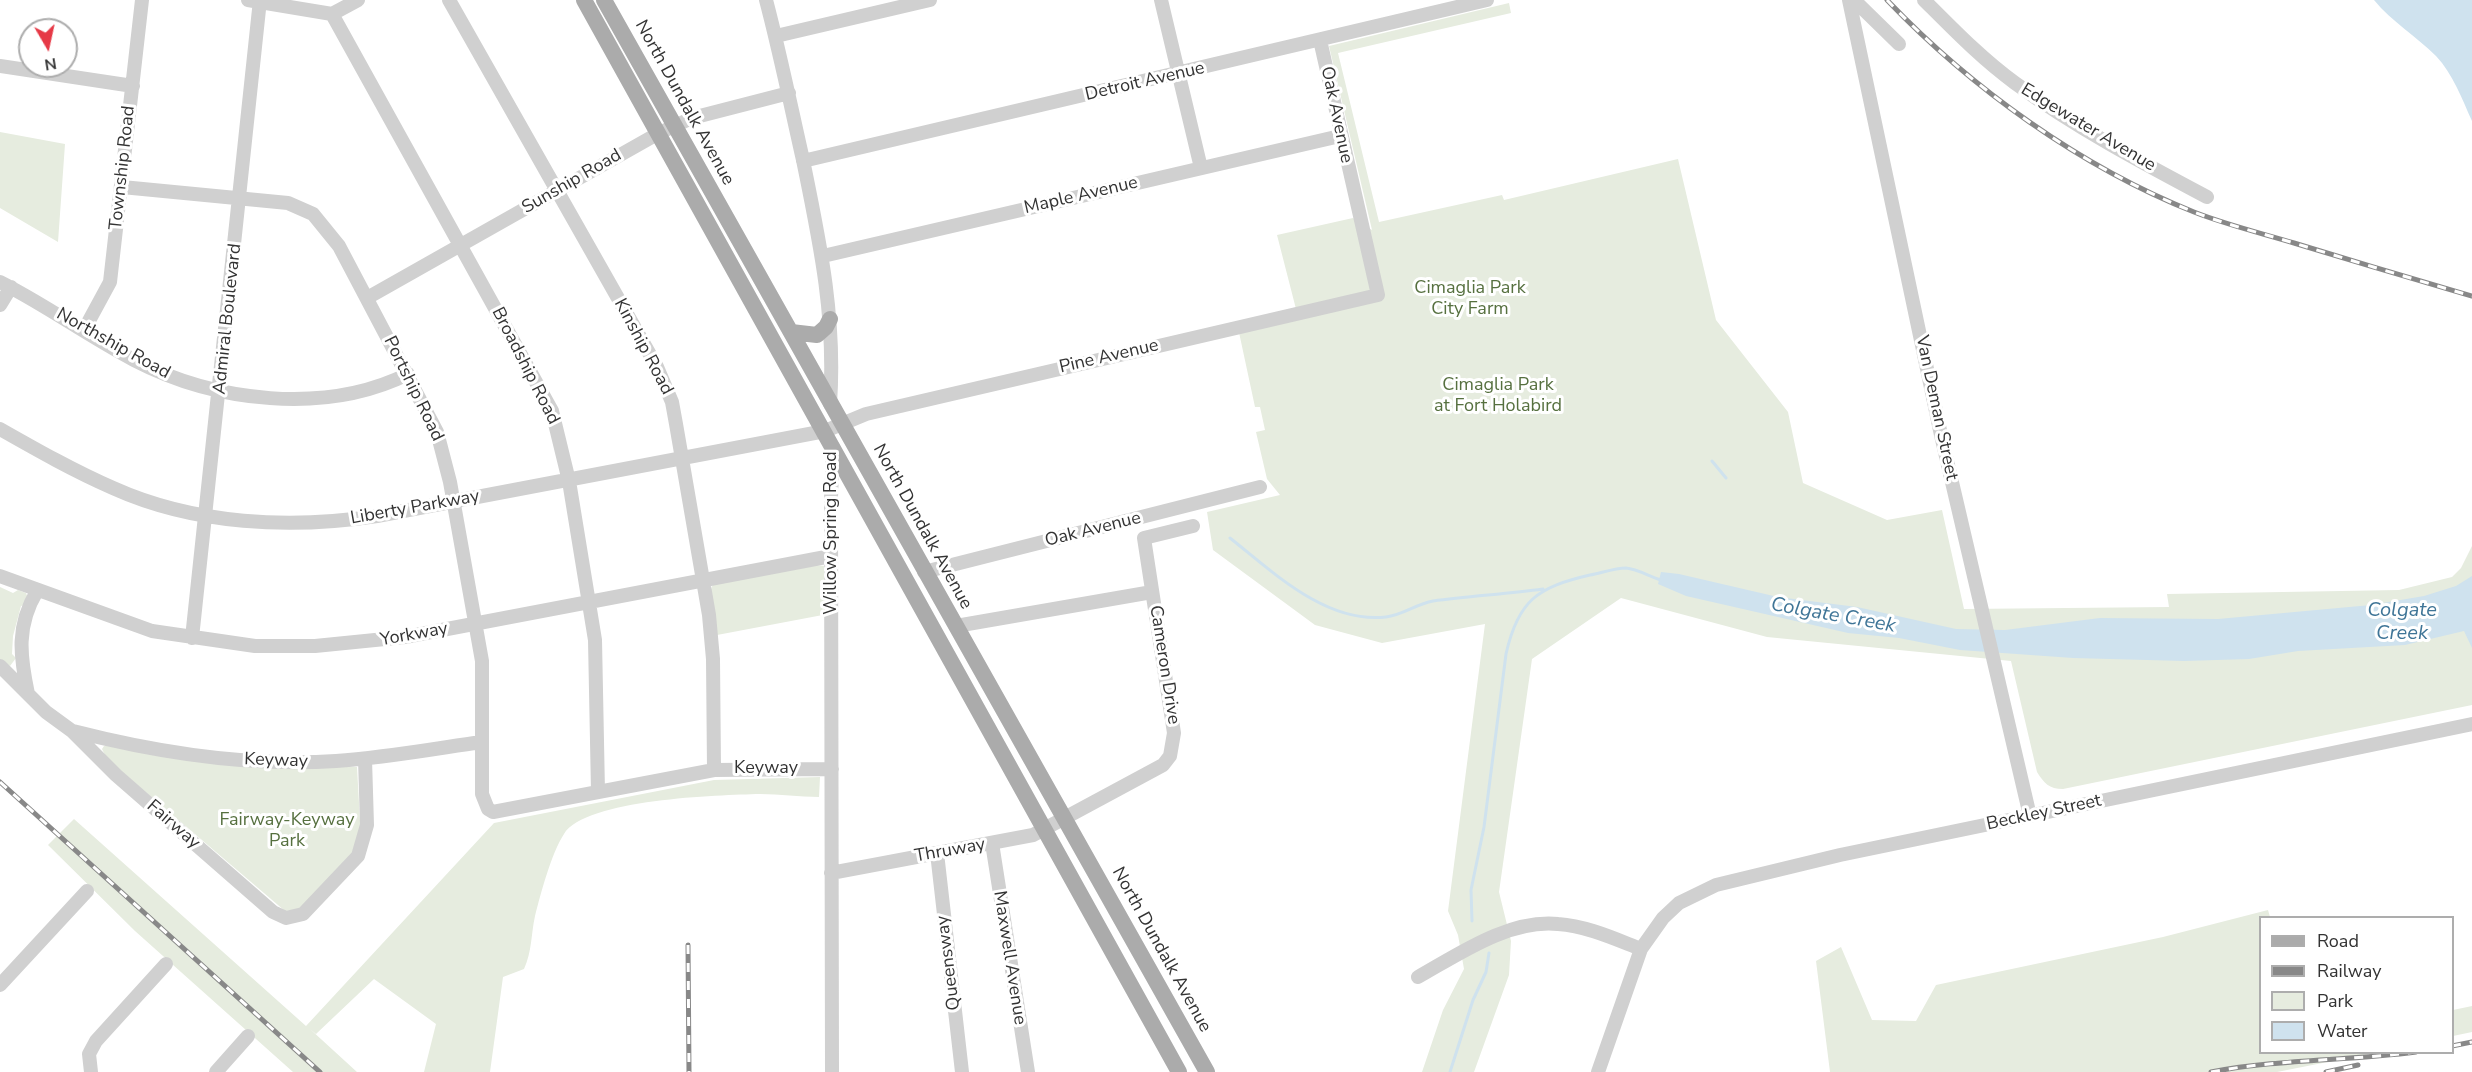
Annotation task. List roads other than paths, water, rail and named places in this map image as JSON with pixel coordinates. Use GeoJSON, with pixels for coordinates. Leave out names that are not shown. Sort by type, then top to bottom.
{"type":"FeatureCollection","features":[{"type":"Feature","properties":{"kind":"main road","name":"North Dundalk Avenue"},"geometry":{"type":"LineString","coordinates":[[584,0],[833,432],[1044,830],[1179,1072]]}},
{"type":"Feature","properties":{"kind":"main road","name":"North Dundalk Avenue"},"geometry":{"type":"LineString","coordinates":[[604,0],[830,404],[833,432],[924,572],[956,626],[1207,1072]]}},
{"type":"Feature","properties":{"kind":"main road"},"geometry":{"type":"LineString","coordinates":[[791,332],[817,335],[826,327],[830,319]]}},
{"type":"Feature","properties":{"kind":"street","name":"Township Road"},"geometry":{"type":"LineString","coordinates":[[84,330],[110,282],[142,0]]}},
{"type":"Feature","properties":{"kind":"street"},"geometry":{"type":"LineString","coordinates":[[256,1],[332,14],[358,0]]}},
{"type":"Feature","properties":{"kind":"street","name":"Kinship Road"},"geometry":{"type":"LineString","coordinates":[[449,0],[662,378],[672,402],[703,580],[713,659],[714,770]]}},
{"type":"Feature","properties":{"kind":"street"},"geometry":{"type":"LineString","coordinates":[[766,0],[789,93],[823,255],[830,319],[832,375],[830,404]]}},
{"type":"Feature","properties":{"kind":"street"},"geometry":{"type":"LineString","coordinates":[[776,36],[930,0]]}},
{"type":"Feature","properties":{"kind":"street"},"geometry":{"type":"LineString","coordinates":[[1161,0],[1201,168]]}},
{"type":"Feature","properties":{"kind":"street","name":"Detroit Avenue"},"geometry":{"type":"LineString","coordinates":[[803,161],[1487,0]]}},
{"type":"Feature","properties":{"kind":"street","name":"Van Deman Street"},"geometry":{"type":"LineString","coordinates":[[1849,0],[1941,435],[2030,816]]}},
{"type":"Feature","properties":{"kind":"street"},"geometry":{"type":"LineString","coordinates":[[1854,0],[1899,44]]}},
{"type":"Feature","properties":{"kind":"street","name":"Edgewater Avenue"},"geometry":{"type":"LineString","coordinates":[[1924,0],[1985,59],[2043,103],[2103,140],[2207,197]]}},
{"type":"Feature","properties":{"kind":"street","name":"Admiral Boulevard"},"geometry":{"type":"LineString","coordinates":[[192,638],[221,391],[256,1]]}},
{"type":"Feature","properties":{"kind":"street","name":"Broadship Road"},"geometry":{"type":"LineString","coordinates":[[332,14],[552,411],[569,480],[596,640],[598,792]]}},
{"type":"Feature","properties":{"kind":"street","name":"Oak Avenue"},"geometry":{"type":"LineString","coordinates":[[1320,40],[1378,295]]}},
{"type":"Feature","properties":{"kind":"street"},"geometry":{"type":"LineString","coordinates":[[0,66],[133,86]]}},
{"type":"Feature","properties":{"kind":"street","name":"Sunship Road"},"geometry":{"type":"LineString","coordinates":[[367,298],[659,133],[731,107],[789,93]]}},
{"type":"Feature","properties":{"kind":"street","name":"Maple Avenue"},"geometry":{"type":"LineString","coordinates":[[823,255],[1340,136]]}},
{"type":"Feature","properties":{"kind":"street","name":"Portship Road"},"geometry":{"type":"LineString","coordinates":[[122,186],[288,203],[313,214],[339,246],[437,432],[477,623],[482,661],[483,802],[488,809]]}},
{"type":"Feature","properties":{"kind":"street"},"geometry":{"type":"LineString","coordinates":[[0,305],[5,284]]}},
{"type":"Feature","properties":{"kind":"street","name":"Northship Road"},"geometry":{"type":"LineString","coordinates":[[5,284],[154,369],[221,391],[313,398],[364,390],[408,374]]}},
{"type":"Feature","properties":{"kind":"street","name":"Pine Avenue"},"geometry":{"type":"LineString","coordinates":[[833,432],[866,414],[1378,295]]}},
{"type":"Feature","properties":{"kind":"street","name":"Liberty Parkway"},"geometry":{"type":"LineString","coordinates":[[0,429],[114,489],[172,508],[247,521],[323,523],[833,432]]}},
{"type":"Feature","properties":{"kind":"street","name":"Willow Spring Road"},"geometry":{"type":"LineString","coordinates":[[832,1072],[831,556],[833,432]]}},
{"type":"Feature","properties":{"kind":"street","name":"Oak Avenue"},"geometry":{"type":"LineString","coordinates":[[924,572],[1260,487]]}},
{"type":"Feature","properties":{"kind":"street","name":"Cameron Drive"},"geometry":{"type":"LineString","coordinates":[[1066,819],[1157,770],[1170,756],[1174,733],[1144,538],[1193,526]]}},
{"type":"Feature","properties":{"kind":"street","name":"Yorkway"},"geometry":{"type":"LineString","coordinates":[[0,576],[152,631],[255,646],[344,645],[405,637],[831,556]]}},
{"type":"Feature","properties":{"kind":"street"},"geometry":{"type":"LineString","coordinates":[[28,694],[21,634],[23,621],[37,591]]}},
{"type":"Feature","properties":{"kind":"street"},"geometry":{"type":"LineString","coordinates":[[956,626],[1152,592]]}},
{"type":"Feature","properties":{"kind":"street","name":"Fairway"},"geometry":{"type":"LineString","coordinates":[[0,666],[46,712],[72,731],[116,775],[226,872],[273,912],[286,918],[303,914],[358,855],[367,825],[365,759]]}},
{"type":"Feature","properties":{"kind":"street","name":"Beckley Street"},"geometry":{"type":"LineString","coordinates":[[1598,1072],[1641,949],[1663,918],[1679,903],[1716,885],[1837,856],[2472,724]]}},
{"type":"Feature","properties":{"kind":"street","name":"Keyway"},"geometry":{"type":"LineString","coordinates":[[72,731],[111,741],[213,758],[302,762],[365,759],[481,742]]}},
{"type":"Feature","properties":{"kind":"street","name":"Keyway"},"geometry":{"type":"LineString","coordinates":[[488,809],[494,812],[714,770],[832,769]]}},
{"type":"Feature","properties":{"kind":"street","name":"Thruway"},"geometry":{"type":"LineString","coordinates":[[831,873],[1034,835],[1066,819]]}},
{"type":"Feature","properties":{"kind":"street","name":"Maxwell Avenue"},"geometry":{"type":"LineString","coordinates":[[992,843],[1028,1072]]}},
{"type":"Feature","properties":{"kind":"street","name":"Queensway"},"geometry":{"type":"LineString","coordinates":[[937,853],[962,1072]]}},
{"type":"Feature","properties":{"kind":"street"},"geometry":{"type":"LineString","coordinates":[[0,985],[87,891]]}},
{"type":"Feature","properties":{"kind":"street"},"geometry":{"type":"LineString","coordinates":[[1418,977],[1501,934],[1548,923],[1581,928],[1641,949]]}},
{"type":"Feature","properties":{"kind":"street"},"geometry":{"type":"LineString","coordinates":[[91,1072],[89,1054],[96,1041],[166,964]]}},
{"type":"Feature","properties":{"kind":"street"},"geometry":{"type":"LineString","coordinates":[[216,1072],[248,1036]]}},
{"type":"Feature","properties":{"kind":"water"},"geometry":{"type":"Polygon","coordinates":[[[2374,0],[2472,0],[2472,121],[2457,87],[2442,63],[2374,0]]]}},
{"type":"Feature","properties":{"kind":"water","name":"Colgate Creek"},"geometry":{"type":"Polygon","coordinates":[[[1661,572],[1679,574],[1778,597],[1857,607],[1956,629],[2005,630],[2100,618],[2218,619],[2371,605],[2424,596],[2456,586],[2472,576],[2472,648],[2464,631],[2405,645],[2298,651],[2249,659],[2184,661],[2073,658],[1960,650],[1899,638],[1848,633],[1686,596],[1658,584],[1661,572]]]}},
{"type":"Feature","properties":{"kind":"waterway"},"geometry":{"type":"LineString","coordinates":[[1712,461],[1726,478]]}},
{"type":"Feature","properties":{"kind":"waterway"},"geometry":{"type":"LineString","coordinates":[[1230,538],[1282,580],[1302,593],[1342,612],[1364,617],[1392,616],[1433,601],[1543,589]]}},
{"type":"Feature","properties":{"kind":"waterway","name":"Colgate Creek"},"geometry":{"type":"LineString","coordinates":[[1472,921],[1471,890],[1484,827],[1506,654],[1511,636],[1524,608],[1544,591],[1557,585],[1613,570],[1626,568],[1661,580]]}},
{"type":"Feature","properties":{"kind":"waterway","name":"Colgate Creek"},"geometry":{"type":"LineString","coordinates":[[1450,1072],[1473,1000],[1486,972],[1489,953]]}},
{"type":"Feature","properties":{"kind":"railway"},"geometry":{"type":"LineString","coordinates":[[1887,0],[1920,33],[1991,94],[2069,148],[2152,194],[2219,221],[2472,296]]}},
{"type":"Feature","properties":{"kind":"railway"},"geometry":{"type":"LineString","coordinates":[[0,782],[320,1072]]}},
{"type":"Feature","properties":{"kind":"railway"},"geometry":{"type":"LineString","coordinates":[[688,945],[689,1072]]}},
{"type":"Feature","properties":{"kind":"railway"},"geometry":{"type":"LineString","coordinates":[[2454,1046],[2472,1042]]}},
{"type":"Feature","properties":{"kind":"railway"},"geometry":{"type":"LineString","coordinates":[[2211,1072],[2262,1065],[2395,1054]]}},
{"type":"Feature","properties":{"kind":"railway"},"geometry":{"type":"LineString","coordinates":[[2326,1072],[2358,1065]]}},
{"type":"Feature","properties":{"kind":"park label","name":"Cimaglia Park City Farm"},"geometry":{"type":"Point","coordinates":[1470,299]}},
{"type":"Feature","properties":{"kind":"park label","name":"Cimaglia Park at Fort Holabird"},"geometry":{"type":"Point","coordinates":[1498,396]}},
{"type":"Feature","properties":{"kind":"park label","name":"Fairway-Keyway Park"},"geometry":{"type":"Point","coordinates":[287,831]}}]}
